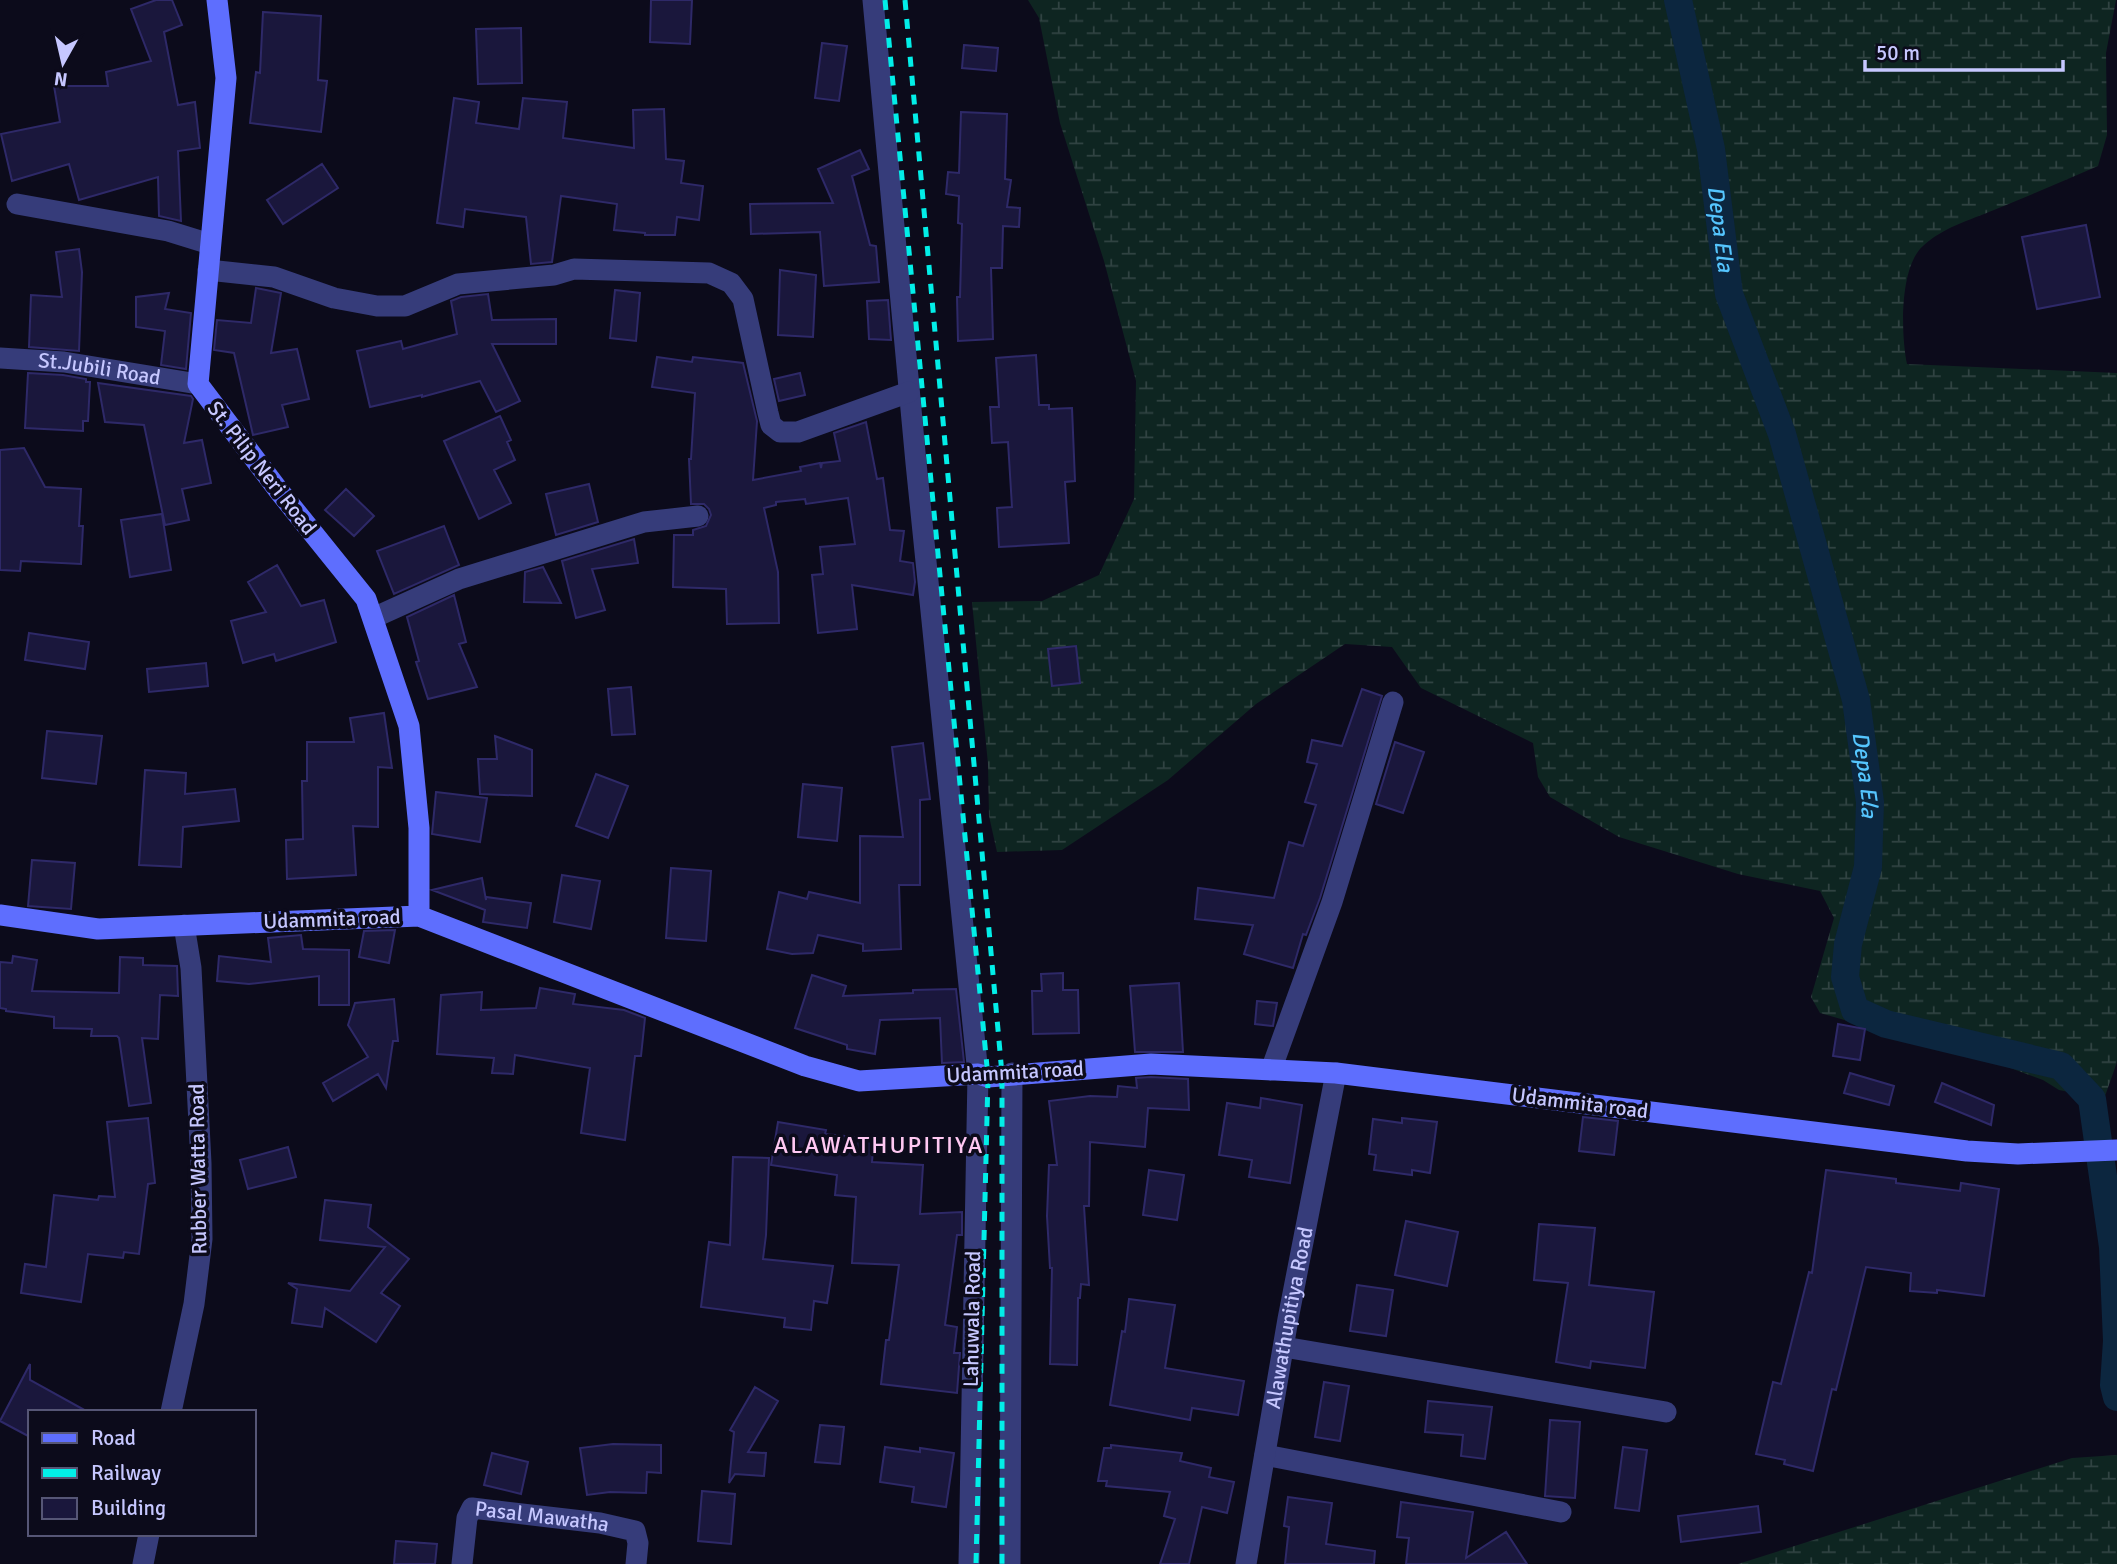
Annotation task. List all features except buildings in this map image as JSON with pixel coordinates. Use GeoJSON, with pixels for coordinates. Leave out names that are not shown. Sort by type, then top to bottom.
{"type":"FeatureCollection","features":[{"type":"Feature","properties":{"kind":"street","name":"St. Pilip Neri Road"},"geometry":{"type":"LineString","coordinates":[[217,0],[226,78],[198,384],[366,599],[409,726],[419,828],[419,916]]}},
{"type":"Feature","properties":{"kind":"street","name":"Lahuwala Road"},"geometry":{"type":"LineString","coordinates":[[873,0],[909,392],[978,1074],[969,1564]]}},
{"type":"Feature","properties":{"kind":"street"},"geometry":{"type":"LineString","coordinates":[[17,204],[168,231],[210,244]]}},
{"type":"Feature","properties":{"kind":"street"},"geometry":{"type":"LineString","coordinates":[[208,270],[274,277],[334,298],[377,306],[405,306],[457,284],[554,275],[574,269],[709,273],[731,283],[743,299],[771,425],[780,432],[798,432],[909,392]]}},
{"type":"Feature","properties":{"kind":"street","name":"St.Jubili Road"},"geometry":{"type":"LineString","coordinates":[[0,358],[64,362],[198,384]]}},
{"type":"Feature","properties":{"kind":"street"},"geometry":{"type":"LineString","coordinates":[[373,618],[459,579],[644,522],[698,516]]}},
{"type":"Feature","properties":{"kind":"street"},"geometry":{"type":"LineString","coordinates":[[1271,1070],[1332,902],[1393,702]]}},
{"type":"Feature","properties":{"kind":"street","name":"Udammita road"},"geometry":{"type":"LineString","coordinates":[[0,915],[98,929],[419,916],[805,1066],[859,1081],[978,1074],[988,1077],[1151,1064],[1336,1073],[1967,1150],[2018,1154],[2117,1150]]}},
{"type":"Feature","properties":{"kind":"street","name":"Rubber Watta Road"},"geometry":{"type":"LineString","coordinates":[[171,1410],[194,1304],[202,1239],[191,968],[184,925]]}},
{"type":"Feature","properties":{"kind":"street"},"geometry":{"type":"LineString","coordinates":[[1010,1564],[1012,1073]]}},
{"type":"Feature","properties":{"kind":"street","name":"Alawathupitiya Road"},"geometry":{"type":"LineString","coordinates":[[1247,1564],[1284,1347],[1336,1073]]}},
{"type":"Feature","properties":{"kind":"street"},"geometry":{"type":"LineString","coordinates":[[1284,1347],[1666,1412]]}},
{"type":"Feature","properties":{"kind":"street"},"geometry":{"type":"LineString","coordinates":[[1265,1455],[1561,1512]]}},
{"type":"Feature","properties":{"kind":"street","name":"Pasal Mawatha"},"geometry":{"type":"LineString","coordinates":[[462,1564],[467,1518],[472,1508],[600,1523],[635,1531],[638,1543],[636,1564]]}},
{"type":"Feature","properties":{"kind":"street"},"geometry":{"type":"LineString","coordinates":[[143,1564],[149,1536]]}},
{"type":"Feature","properties":{"kind":"green space"},"geometry":{"type":"Polygon","coordinates":[[[1028,0],[2116,0],[2106,53],[2107,135],[2098,166],[1957,225],[1923,246],[1910,269],[1903,320],[1907,364],[2117,373],[2117,1062],[2104,1099],[2059,1090],[2043,1080],[2005,1066],[1820,1013],[1811,997],[1834,918],[1820,891],[1738,874],[1619,837],[1550,797],[1538,777],[1533,743],[1421,688],[1392,647],[1345,644],[1256,704],[1168,780],[1062,850],[997,852],[989,816],[988,764],[972,602],[1042,601],[1099,575],[1134,499],[1136,381],[1104,261],[1060,123],[1039,18],[1028,0]]]}},
{"type":"Feature","properties":{"kind":"green space"},"geometry":{"type":"Polygon","coordinates":[[[2117,1455],[2117,1564],[1738,1564],[2072,1458],[2117,1455]]]}},
{"type":"Feature","properties":{"kind":"waterway","name":"Depa Ela"},"geometry":{"type":"LineString","coordinates":[[1678,0],[1711,149],[1729,294],[1782,434],[1856,700],[1870,802],[1868,867],[1848,944],[1845,977],[1855,1010],[1886,1024],[2061,1066],[2092,1099],[2113,1247],[2117,1341],[2114,1385],[2117,1397]]}},
{"type":"Feature","properties":{"kind":"railway"},"geometry":{"type":"LineString","coordinates":[[885,0],[988,1077],[976,1564]]}},
{"type":"Feature","properties":{"kind":"railway"},"geometry":{"type":"LineString","coordinates":[[905,0],[1002,1074],[1002,1564]]}},
{"type":"Feature","properties":{"kind":"district","name":"ALAWATHUPITIYA"},"geometry":{"type":"Point","coordinates":[879,1145]}}]}
